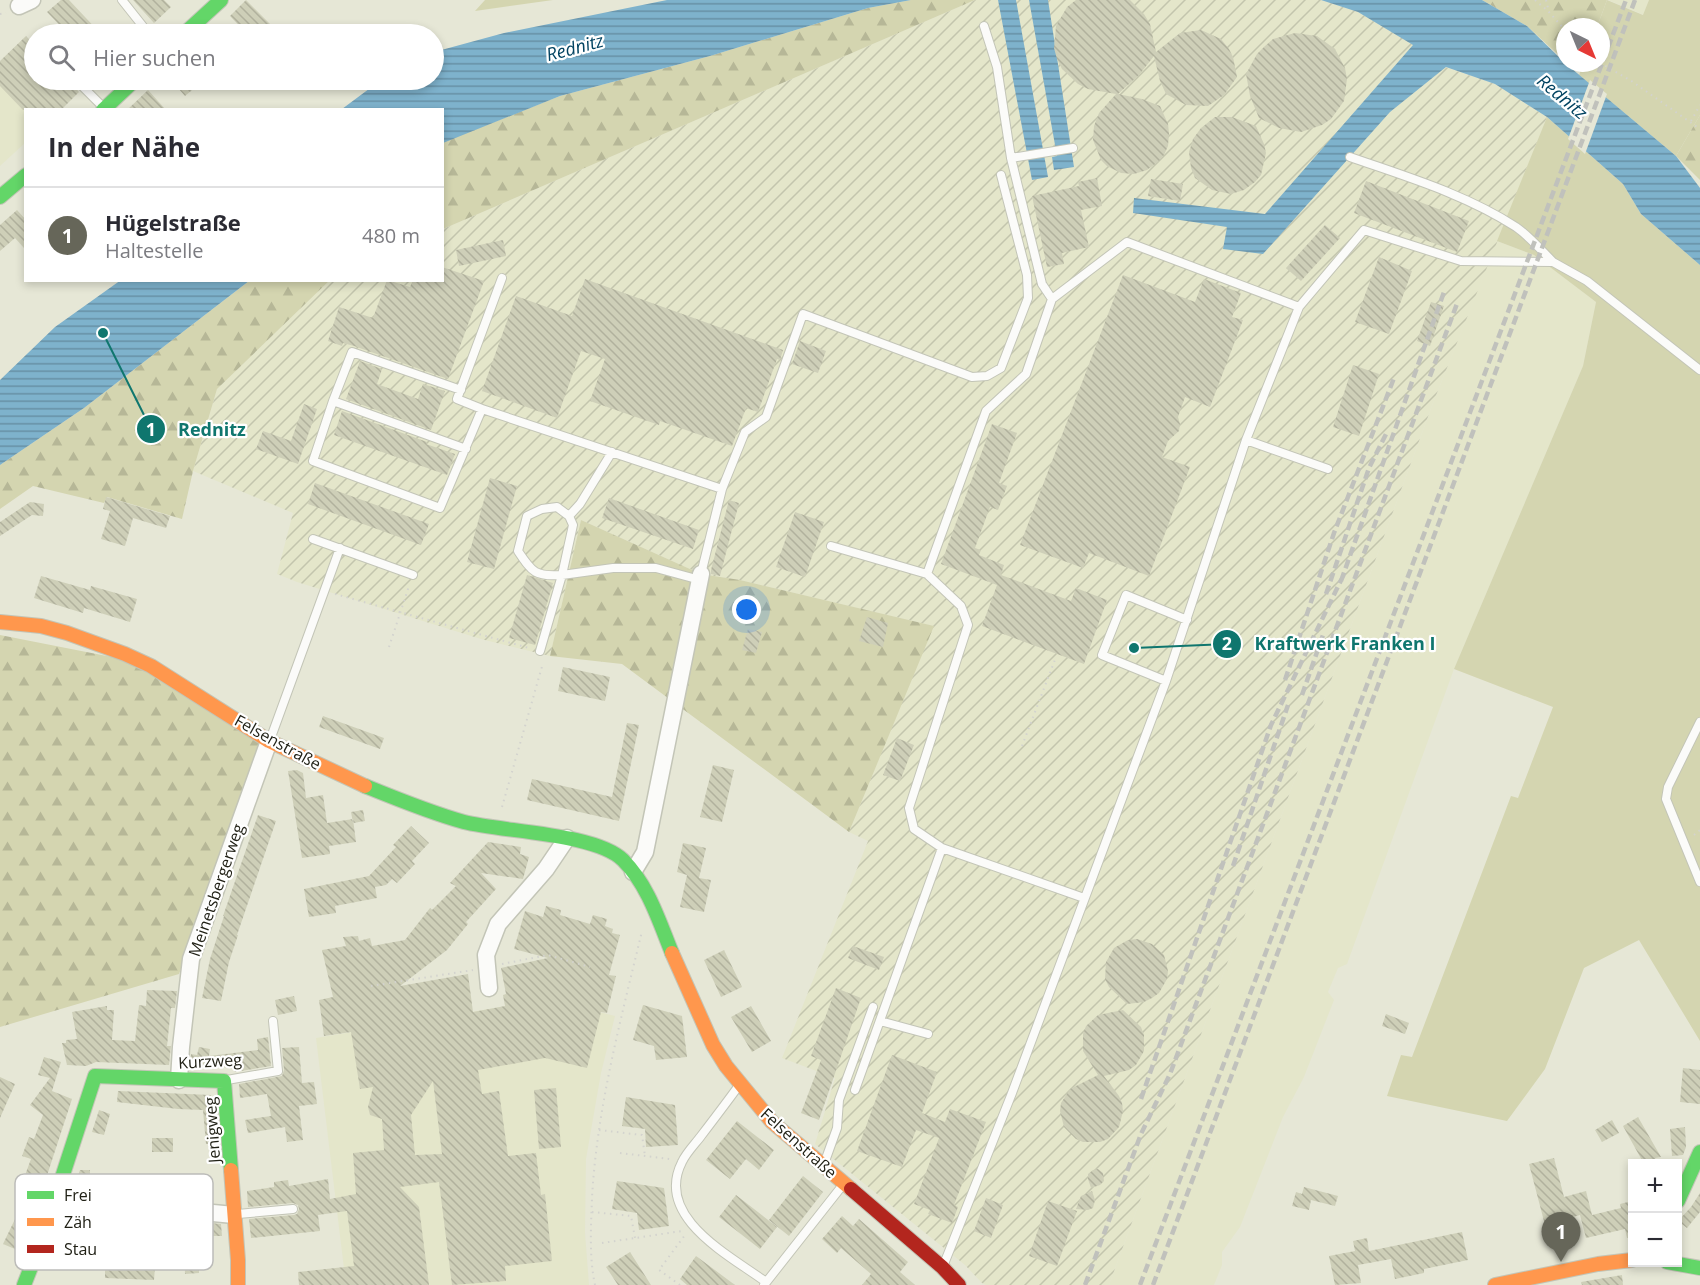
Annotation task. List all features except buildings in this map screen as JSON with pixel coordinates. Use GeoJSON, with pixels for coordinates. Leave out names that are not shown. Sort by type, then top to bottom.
{"type":"FeatureCollection","features":[{"type":"Feature","properties":{"kind":"street"},"geometry":{"type":"LineString","coordinates":[[195,24],[221,0]]}},
{"type":"Feature","properties":{"kind":"street"},"geometry":{"type":"LineString","coordinates":[[105,108],[124,90]]}},
{"type":"Feature","properties":{"kind":"street"},"geometry":{"type":"LineString","coordinates":[[0,196],[24,177]]}},
{"type":"Feature","properties":{"kind":"street"},"geometry":{"type":"LineString","coordinates":[[633,872],[645,852],[701,577]]}},
{"type":"Feature","properties":{"kind":"street","name":"Felsenstraße"},"geometry":{"type":"LineString","coordinates":[[0,622],[30,624],[67,633],[125,654],[151,666],[269,741],[337,774],[400,800],[465,822],[567,838],[607,851],[622,859],[644,888],[713,1045],[740,1084],[772,1122],[942,1267],[959,1285]]}},
{"type":"Feature","properties":{"kind":"street","name":"Meinetsbergerweg"},"geometry":{"type":"LineString","coordinates":[[179,1080],[191,959],[269,741]]}},
{"type":"Feature","properties":{"kind":"street"},"geometry":{"type":"LineString","coordinates":[[489,988],[486,956],[498,924],[546,869],[567,838]]}},
{"type":"Feature","properties":{"kind":"street","name":"Kurzweg"},"geometry":{"type":"LineString","coordinates":[[62,1174],[95,1076],[224,1081]]}},
{"type":"Feature","properties":{"kind":"street","name":"Jenigweg"},"geometry":{"type":"LineString","coordinates":[[224,1081],[238,1285]]}},
{"type":"Feature","properties":{"kind":"street"},"geometry":{"type":"LineString","coordinates":[[1682,1191],[1699,1158]]}},
{"type":"Feature","properties":{"kind":"street"},"geometry":{"type":"LineString","coordinates":[[213,1213],[234,1215]]}},
{"type":"Feature","properties":{"kind":"street"},"geometry":{"type":"LineString","coordinates":[[1495,1285],[1628,1260]]}},
{"type":"Feature","properties":{"kind":"street"},"geometry":{"type":"LineString","coordinates":[[1682,1265],[1700,1268]]}},
{"type":"Feature","properties":{"kind":"street"},"geometry":{"type":"LineString","coordinates":[[24,1285],[30,1270]]}},
{"type":"Feature","properties":{"kind":"lane"},"geometry":{"type":"LineString","coordinates":[[122,0],[141,24]]}},
{"type":"Feature","properties":{"kind":"lane"},"geometry":{"type":"LineString","coordinates":[[984,26],[997,67],[1011,158],[1042,284],[1052,299]]}},
{"type":"Feature","properties":{"kind":"lane"},"geometry":{"type":"LineString","coordinates":[[86,90],[103,108]]}},
{"type":"Feature","properties":{"kind":"lane"},"geometry":{"type":"LineString","coordinates":[[1011,158],[1073,148]]}},
{"type":"Feature","properties":{"kind":"lane"},"geometry":{"type":"LineString","coordinates":[[1350,158],[1443,189],[1518,228],[1553,262],[1587,281],[1700,370]]}},
{"type":"Feature","properties":{"kind":"lane"},"geometry":{"type":"LineString","coordinates":[[540,651],[562,575],[573,525],[569,516],[557,507],[542,509],[527,516],[518,551],[531,571],[545,576],[562,575],[613,568],[656,568],[701,577],[722,489],[745,432],[766,417],[803,314],[972,377],[987,376],[1001,368],[1028,298],[1027,275],[1001,175]]}},
{"type":"Feature","properties":{"kind":"lane"},"geometry":{"type":"LineString","coordinates":[[942,1267],[1008,1105],[1166,681],[1246,440],[1299,307],[1365,230],[1461,261],[1553,262]]}},
{"type":"Feature","properties":{"kind":"lane"},"geometry":{"type":"LineString","coordinates":[[927,574],[986,411],[1026,374],[1052,299],[1127,242],[1299,307]]}},
{"type":"Feature","properties":{"kind":"lane"},"geometry":{"type":"LineString","coordinates":[[502,278],[457,399],[722,489]]}},
{"type":"Feature","properties":{"kind":"lane"},"geometry":{"type":"LineString","coordinates":[[460,390],[352,352],[313,461],[441,508],[482,409]]}},
{"type":"Feature","properties":{"kind":"lane"},"geometry":{"type":"LineString","coordinates":[[333,402],[466,448]]}},
{"type":"Feature","properties":{"kind":"lane"},"geometry":{"type":"LineString","coordinates":[[1246,440],[1328,469]]}},
{"type":"Feature","properties":{"kind":"lane"},"geometry":{"type":"LineString","coordinates":[[569,516],[580,504],[612,452]]}},
{"type":"Feature","properties":{"kind":"lane"},"geometry":{"type":"LineString","coordinates":[[313,539],[413,575]]}},
{"type":"Feature","properties":{"kind":"lane"},"geometry":{"type":"LineString","coordinates":[[831,546],[927,574],[961,606],[968,625],[909,808],[914,829],[942,848],[1084,898]]}},
{"type":"Feature","properties":{"kind":"lane"},"geometry":{"type":"LineString","coordinates":[[269,741],[340,548]]}},
{"type":"Feature","properties":{"kind":"lane"},"geometry":{"type":"LineString","coordinates":[[1166,681],[1102,655],[1126,595],[1188,620]]}},
{"type":"Feature","properties":{"kind":"lane"},"geometry":{"type":"LineString","coordinates":[[1700,722],[1668,787],[1666,799],[1700,882]]}},
{"type":"Feature","properties":{"kind":"lane"},"geometry":{"type":"LineString","coordinates":[[855,1090],[942,848]]}},
{"type":"Feature","properties":{"kind":"lane"},"geometry":{"type":"LineString","coordinates":[[824,1166],[837,1128],[839,1100],[873,1007]]}},
{"type":"Feature","properties":{"kind":"lane","name":"Kurzweg"},"geometry":{"type":"LineString","coordinates":[[224,1081],[278,1071],[273,1021]]}},
{"type":"Feature","properties":{"kind":"lane"},"geometry":{"type":"LineString","coordinates":[[880,1021],[928,1034]]}},
{"type":"Feature","properties":{"kind":"lane"},"geometry":{"type":"LineString","coordinates":[[740,1084],[682,1161],[676,1179],[680,1209],[699,1232],[765,1283],[844,1183]]}},
{"type":"Feature","properties":{"kind":"lane"},"geometry":{"type":"LineString","coordinates":[[234,1215],[293,1209]]}},
{"type":"Feature","properties":{"kind":"path"},"geometry":{"type":"LineString","coordinates":[[1535,0],[1556,20]]}},
{"type":"Feature","properties":{"kind":"path"},"geometry":{"type":"LineString","coordinates":[[1546,0],[1549,12]]}},
{"type":"Feature","properties":{"kind":"path"},"geometry":{"type":"LineString","coordinates":[[1610,69],[1700,129]]}},
{"type":"Feature","properties":{"kind":"path"},"geometry":{"type":"LineString","coordinates":[[1691,121],[1700,105]]}},
{"type":"Feature","properties":{"kind":"path"},"geometry":{"type":"LineString","coordinates":[[389,646],[413,575]]}},
{"type":"Feature","properties":{"kind":"path"},"geometry":{"type":"LineString","coordinates":[[324,591],[540,651],[544,659],[497,827]]}},
{"type":"Feature","properties":{"kind":"path"},"geometry":{"type":"LineString","coordinates":[[1022,746],[1056,657]]}},
{"type":"Feature","properties":{"kind":"path"},"geometry":{"type":"LineString","coordinates":[[595,1285],[592,1267],[592,1212],[598,1130],[614,1050],[645,922],[653,910]]}},
{"type":"Feature","properties":{"kind":"path"},"geometry":{"type":"LineString","coordinates":[[598,1130],[642,1135],[645,1156]]}},
{"type":"Feature","properties":{"kind":"path"},"geometry":{"type":"LineString","coordinates":[[620,1153],[682,1161]]}},
{"type":"Feature","properties":{"kind":"path"},"geometry":{"type":"LineString","coordinates":[[592,1212],[631,1216],[635,1238]]}},
{"type":"Feature","properties":{"kind":"path"},"geometry":{"type":"LineString","coordinates":[[602,1243],[688,1230],[659,1270],[680,1285]]}},
{"type":"Feature","properties":{"kind":"shaded area"},"geometry":{"type":"Polygon","coordinates":[[[975,0],[1321,0],[1358,12],[1414,45],[1445,67],[1495,84],[1547,117],[1433,403],[1109,1285],[986,1285],[982,1283],[965,1265],[815,1144],[835,1078],[782,1058],[868,841],[849,832],[933,626],[740,580],[701,574],[581,520],[550,656],[481,639],[277,574],[293,513],[193,471],[217,389],[328,282],[444,282],[444,229],[975,0]]]}},
{"type":"Feature","properties":{"kind":"shaded area"},"geometry":{"type":"Polygon","coordinates":[[[1608,0],[1649,0],[1644,15],[1608,0]]]}},
{"type":"Feature","properties":{"kind":"shaded area"},"geometry":{"type":"Polygon","coordinates":[[[0,85],[24,110],[24,144],[0,166],[0,85]]]}},
{"type":"Feature","properties":{"kind":"shaded area"},"geometry":{"type":"Polygon","coordinates":[[[1497,241],[1534,255],[1596,302],[1583,366],[1454,669],[1347,964],[1338,968],[1328,992],[1334,1000],[1304,1077],[1283,1117],[1240,1227],[1222,1252],[1222,1265],[1214,1285],[1109,1285],[1433,403],[1497,241]]]}},
{"type":"Feature","properties":{"kind":"shaded area"},"geometry":{"type":"Polygon","coordinates":[[[548,999],[615,1016],[601,1073],[586,1159],[585,1233],[589,1285],[346,1285],[316,1038],[548,999]]]}},
{"type":"Feature","properties":{"kind":"green space"},"geometry":{"type":"Polygon","coordinates":[[[485,0],[553,0],[475,11],[485,0]]]}},
{"type":"Feature","properties":{"kind":"green space"},"geometry":{"type":"Polygon","coordinates":[[[911,0],[975,0],[444,229],[444,142],[560,96],[710,56],[868,8],[911,0]]]}},
{"type":"Feature","properties":{"kind":"green space"},"geometry":{"type":"Polygon","coordinates":[[[1482,0],[1607,0],[1600,18],[1556,18],[1556,53],[1527,26],[1482,0]]]}},
{"type":"Feature","properties":{"kind":"green space"},"geometry":{"type":"Polygon","coordinates":[[[1607,0],[1643,15],[1649,0],[1700,0],[1700,115],[1676,156],[1579,75],[1580,72],[1610,72],[1610,18],[1600,18],[1607,0]]]}},
{"type":"Feature","properties":{"kind":"green space"},"geometry":{"type":"Polygon","coordinates":[[[1700,115],[1700,180],[1676,156],[1700,115]]]}},
{"type":"Feature","properties":{"kind":"green space"},"geometry":{"type":"Polygon","coordinates":[[[1547,117],[1623,184],[1641,214],[1700,265],[1700,1041],[1639,940],[1584,968],[1545,1069],[1507,1121],[1387,1096],[1401,1055],[1412,1057],[1511,796],[1518,798],[1553,707],[1454,669],[1583,366],[1596,302],[1534,255],[1497,241],[1547,117]]]}},
{"type":"Feature","properties":{"kind":"green space"},"geometry":{"type":"Polygon","coordinates":[[[248,282],[328,282],[217,389],[193,471],[182,519],[107,497],[104,503],[33,486],[0,509],[0,465],[84,408],[248,282]]]}},
{"type":"Feature","properties":{"kind":"green space"},"geometry":{"type":"Polygon","coordinates":[[[581,520],[701,574],[740,580],[934,626],[849,832],[622,664],[550,656],[581,520]]]}},
{"type":"Feature","properties":{"kind":"green space"},"geometry":{"type":"Polygon","coordinates":[[[0,635],[127,660],[264,745],[179,974],[0,1027],[0,635]]]}},
{"type":"Feature","properties":{"kind":"water"},"geometry":{"type":"Polygon","coordinates":[[[667,0],[911,0],[868,8],[710,56],[560,96],[444,143],[444,108],[343,108],[368,90],[444,90],[444,49],[504,33],[667,0]]]}},
{"type":"Feature","properties":{"kind":"water"},"geometry":{"type":"Polygon","coordinates":[[[998,0],[1016,0],[1048,177],[1032,180],[998,0]]]}},
{"type":"Feature","properties":{"kind":"water"},"geometry":{"type":"Polygon","coordinates":[[[1029,0],[1048,0],[1074,167],[1054,170],[1052,157],[1057,156],[1029,0]]]}},
{"type":"Feature","properties":{"kind":"water"},"geometry":{"type":"Polygon","coordinates":[[[1321,0],[1482,0],[1527,26],[1556,54],[1556,72],[1576,72],[1676,156],[1700,188],[1700,265],[1641,214],[1623,184],[1547,117],[1495,84],[1446,67],[1390,112],[1263,254],[1223,249],[1227,227],[1133,213],[1134,198],[1265,214],[1413,45],[1358,12],[1321,0]]]}},
{"type":"Feature","properties":{"kind":"water"},"geometry":{"type":"Polygon","coordinates":[[[118,282],[248,282],[84,408],[0,465],[0,380],[55,327],[118,282]]]}},
{"type":"Feature","properties":{"kind":"pier"},"geometry":{"type":"Polygon","coordinates":[[[1590,80],[1607,94],[1585,154],[1568,139],[1590,80]]]}},
{"type":"Feature","properties":{"kind":"railway"},"geometry":{"type":"LineString","coordinates":[[1140,1285],[1626,0]]}},
{"type":"Feature","properties":{"kind":"railway"},"geometry":{"type":"LineString","coordinates":[[1153,1285],[1635,0]]}},
{"type":"Feature","properties":{"kind":"railway"},"geometry":{"type":"LineString","coordinates":[[1341,581],[1444,292]]}},
{"type":"Feature","properties":{"kind":"railway"},"geometry":{"type":"LineString","coordinates":[[1085,1285],[1141,1134],[1170,1074],[1458,301]]}},
{"type":"Feature","properties":{"kind":"railway"},"geometry":{"type":"LineString","coordinates":[[1285,680],[1334,533],[1394,378]]}},
{"type":"Feature","properties":{"kind":"railway"},"geometry":{"type":"LineString","coordinates":[[1326,594],[1369,468],[1386,434]]}},
{"type":"Feature","properties":{"kind":"railway"},"geometry":{"type":"LineString","coordinates":[[1141,1099],[1271,725],[1344,574]]}},
{"type":"Feature","properties":{"kind":"railway"},"geometry":{"type":"LineString","coordinates":[[1302,695],[1323,635]]}},
{"type":"Feature","properties":{"kind":"railway"},"geometry":{"type":"LineString","coordinates":[[1233,866],[1288,705]]}},
{"type":"Feature","properties":{"kind":"traffic: fast"},"geometry":{"type":"LineString","coordinates":[[195,24],[221,0]]}},
{"type":"Feature","properties":{"kind":"traffic: fast"},"geometry":{"type":"LineString","coordinates":[[105,108],[124,90]]}},
{"type":"Feature","properties":{"kind":"traffic: fast"},"geometry":{"type":"LineString","coordinates":[[0,197],[24,177]]}},
{"type":"Feature","properties":{"kind":"traffic: fast"},"geometry":{"type":"LineString","coordinates":[[365,786],[464,822],[571,839],[610,851],[623,860],[639,881],[652,904],[672,953]]}},
{"type":"Feature","properties":{"kind":"traffic: fast"},"geometry":{"type":"LineString","coordinates":[[63,1174],[95,1076],[224,1081],[231,1170]]}},
{"type":"Feature","properties":{"kind":"traffic: fast"},"geometry":{"type":"LineString","coordinates":[[1682,1192],[1700,1152]]}},
{"type":"Feature","properties":{"kind":"traffic: fast"},"geometry":{"type":"LineString","coordinates":[[1682,1265],[1700,1268]]}},
{"type":"Feature","properties":{"kind":"traffic: fast"},"geometry":{"type":"LineString","coordinates":[[24,1285],[30,1270]]}},
{"type":"Feature","properties":{"kind":"traffic: slow"},"geometry":{"type":"LineString","coordinates":[[0,622],[41,626],[125,654],[151,666],[269,741],[365,786]]}},
{"type":"Feature","properties":{"kind":"traffic: slow"},"geometry":{"type":"LineString","coordinates":[[672,953],[713,1045],[726,1066],[772,1122],[851,1189]]}},
{"type":"Feature","properties":{"kind":"traffic: slow"},"geometry":{"type":"LineString","coordinates":[[231,1170],[238,1285]]}},
{"type":"Feature","properties":{"kind":"traffic: slow"},"geometry":{"type":"LineString","coordinates":[[1495,1285],[1598,1264],[1628,1260]]}},
{"type":"Feature","properties":{"kind":"traffic: jam"},"geometry":{"type":"LineString","coordinates":[[851,1189],[942,1267],[959,1285]]}},
{"type":"Feature","properties":{"kind":"place","name":"Rednitz"},"geometry":{"type":"Point","coordinates":[103,333]}},
{"type":"Feature","properties":{"kind":"place","name":"Kraftwerk Franken I"},"geometry":{"type":"Point","coordinates":[1134,648]}},
{"type":"Feature","properties":{"kind":"place","name":"Hügelstraße"},"geometry":{"type":"Point","coordinates":[1561,1262]}}]}
